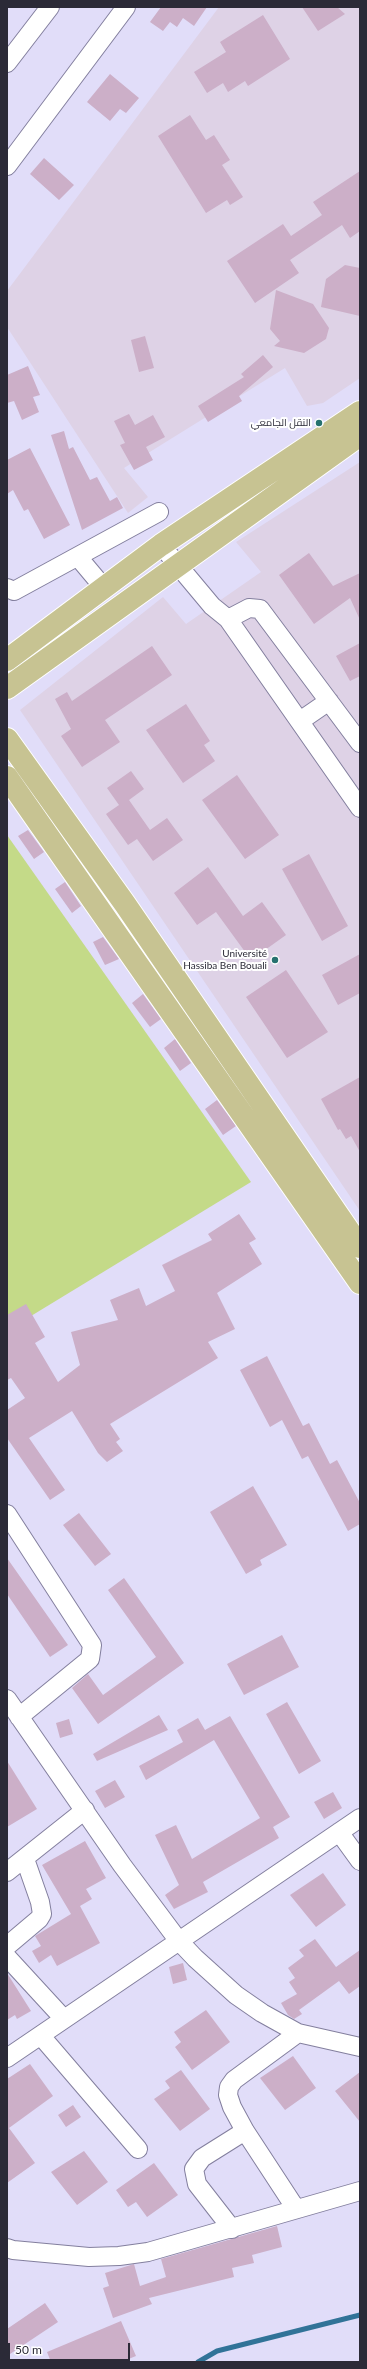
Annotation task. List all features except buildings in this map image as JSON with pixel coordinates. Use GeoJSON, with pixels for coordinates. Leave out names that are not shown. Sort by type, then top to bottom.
{"type":"FeatureCollection","features":[{"type":"Feature","properties":{"kind":"main road"},"geometry":{"type":"LineString","coordinates":[[7,660],[161,545],[360,412]]}},
{"type":"Feature","properties":{"kind":"main road"},"geometry":{"type":"LineString","coordinates":[[7,688],[360,435]]}},
{"type":"Feature","properties":{"kind":"main road"},"geometry":{"type":"LineString","coordinates":[[7,739],[138,923],[360,1246]]}},
{"type":"Feature","properties":{"kind":"main road"},"geometry":{"type":"LineString","coordinates":[[7,777],[360,1283]]}},
{"type":"Feature","properties":{"kind":"street"},"geometry":{"type":"LineString","coordinates":[[7,63],[50,7]]}},
{"type":"Feature","properties":{"kind":"street"},"geometry":{"type":"LineString","coordinates":[[7,166],[126,7]]}},
{"type":"Feature","properties":{"kind":"street"},"geometry":{"type":"LineString","coordinates":[[7,588],[14,591],[159,512]]}},
{"type":"Feature","properties":{"kind":"street"},"geometry":{"type":"LineString","coordinates":[[161,545],[212,606],[228,619],[360,808]]}},
{"type":"Feature","properties":{"kind":"street"},"geometry":{"type":"LineString","coordinates":[[78,557],[104,588]]}},
{"type":"Feature","properties":{"kind":"street"},"geometry":{"type":"LineString","coordinates":[[228,619],[250,608],[260,609],[360,743]]}},
{"type":"Feature","properties":{"kind":"street"},"geometry":{"type":"LineString","coordinates":[[300,721],[329,701]]}},
{"type":"Feature","properties":{"kind":"street"},"geometry":{"type":"LineString","coordinates":[[7,1514],[92,1645],[90,1659],[19,1716]]}},
{"type":"Feature","properties":{"kind":"street"},"geometry":{"type":"LineString","coordinates":[[7,1699],[84,1810],[178,1940],[195,1958],[236,1994],[262,2013],[298,2034],[360,2047]]}},
{"type":"Feature","properties":{"kind":"street"},"geometry":{"type":"LineString","coordinates":[[7,1872],[84,1810]]}},
{"type":"Feature","properties":{"kind":"street"},"geometry":{"type":"LineString","coordinates":[[7,2058],[41,2036],[178,1940],[360,1818]]}},
{"type":"Feature","properties":{"kind":"street"},"geometry":{"type":"LineString","coordinates":[[339,1832],[360,1862]]}},
{"type":"Feature","properties":{"kind":"street"},"geometry":{"type":"LineString","coordinates":[[7,1946],[39,1919],[42,1914],[40,1902],[25,1859]]}},
{"type":"Feature","properties":{"kind":"street"},"geometry":{"type":"LineString","coordinates":[[7,1957],[64,2019]]}},
{"type":"Feature","properties":{"kind":"street"},"geometry":{"type":"LineString","coordinates":[[296,2209],[245,2131],[229,2100],[229,2087],[234,2080],[298,2034]]}},
{"type":"Feature","properties":{"kind":"street"},"geometry":{"type":"LineString","coordinates":[[41,2036],[138,2149]]}},
{"type":"Feature","properties":{"kind":"street"},"geometry":{"type":"LineString","coordinates":[[232,2228],[197,2184],[194,2169],[202,2158],[245,2131]]}},
{"type":"Feature","properties":{"kind":"street"},"geometry":{"type":"LineString","coordinates":[[9,2250],[89,2257],[119,2256],[148,2252],[360,2191]]}},
{"type":"Feature","properties":{"kind":"shaded area"},"geometry":{"type":"Polygon","coordinates":[[[219,7],[360,7],[360,378],[323,403],[307,406],[285,368],[124,468],[148,497],[128,513],[7,327],[7,291],[219,7]]]}},
{"type":"Feature","properties":{"kind":"shaded area","name":"Université Hassiba Ben Bouali"},"geometry":{"type":"Polygon","coordinates":[[[360,462],[360,1211],[20,710],[163,597],[186,624],[261,572],[236,542],[360,462]]]}},
{"type":"Feature","properties":{"kind":"green space"},"geometry":{"type":"Polygon","coordinates":[[[7,835],[251,1182],[31,1316],[7,1317],[7,835]]]}},
{"type":"Feature","properties":{"kind":"waterway"},"geometry":{"type":"LineString","coordinates":[[198,2362],[217,2351],[360,2315]]}},
{"type":"Feature","properties":{"kind":"place","name":"النقل الجامعي"},"geometry":{"type":"Point","coordinates":[319,423]}},
{"type":"Feature","properties":{"kind":"place","name":"Université Hassiba Ben Bouali"},"geometry":{"type":"Point","coordinates":[275,960]}}]}
